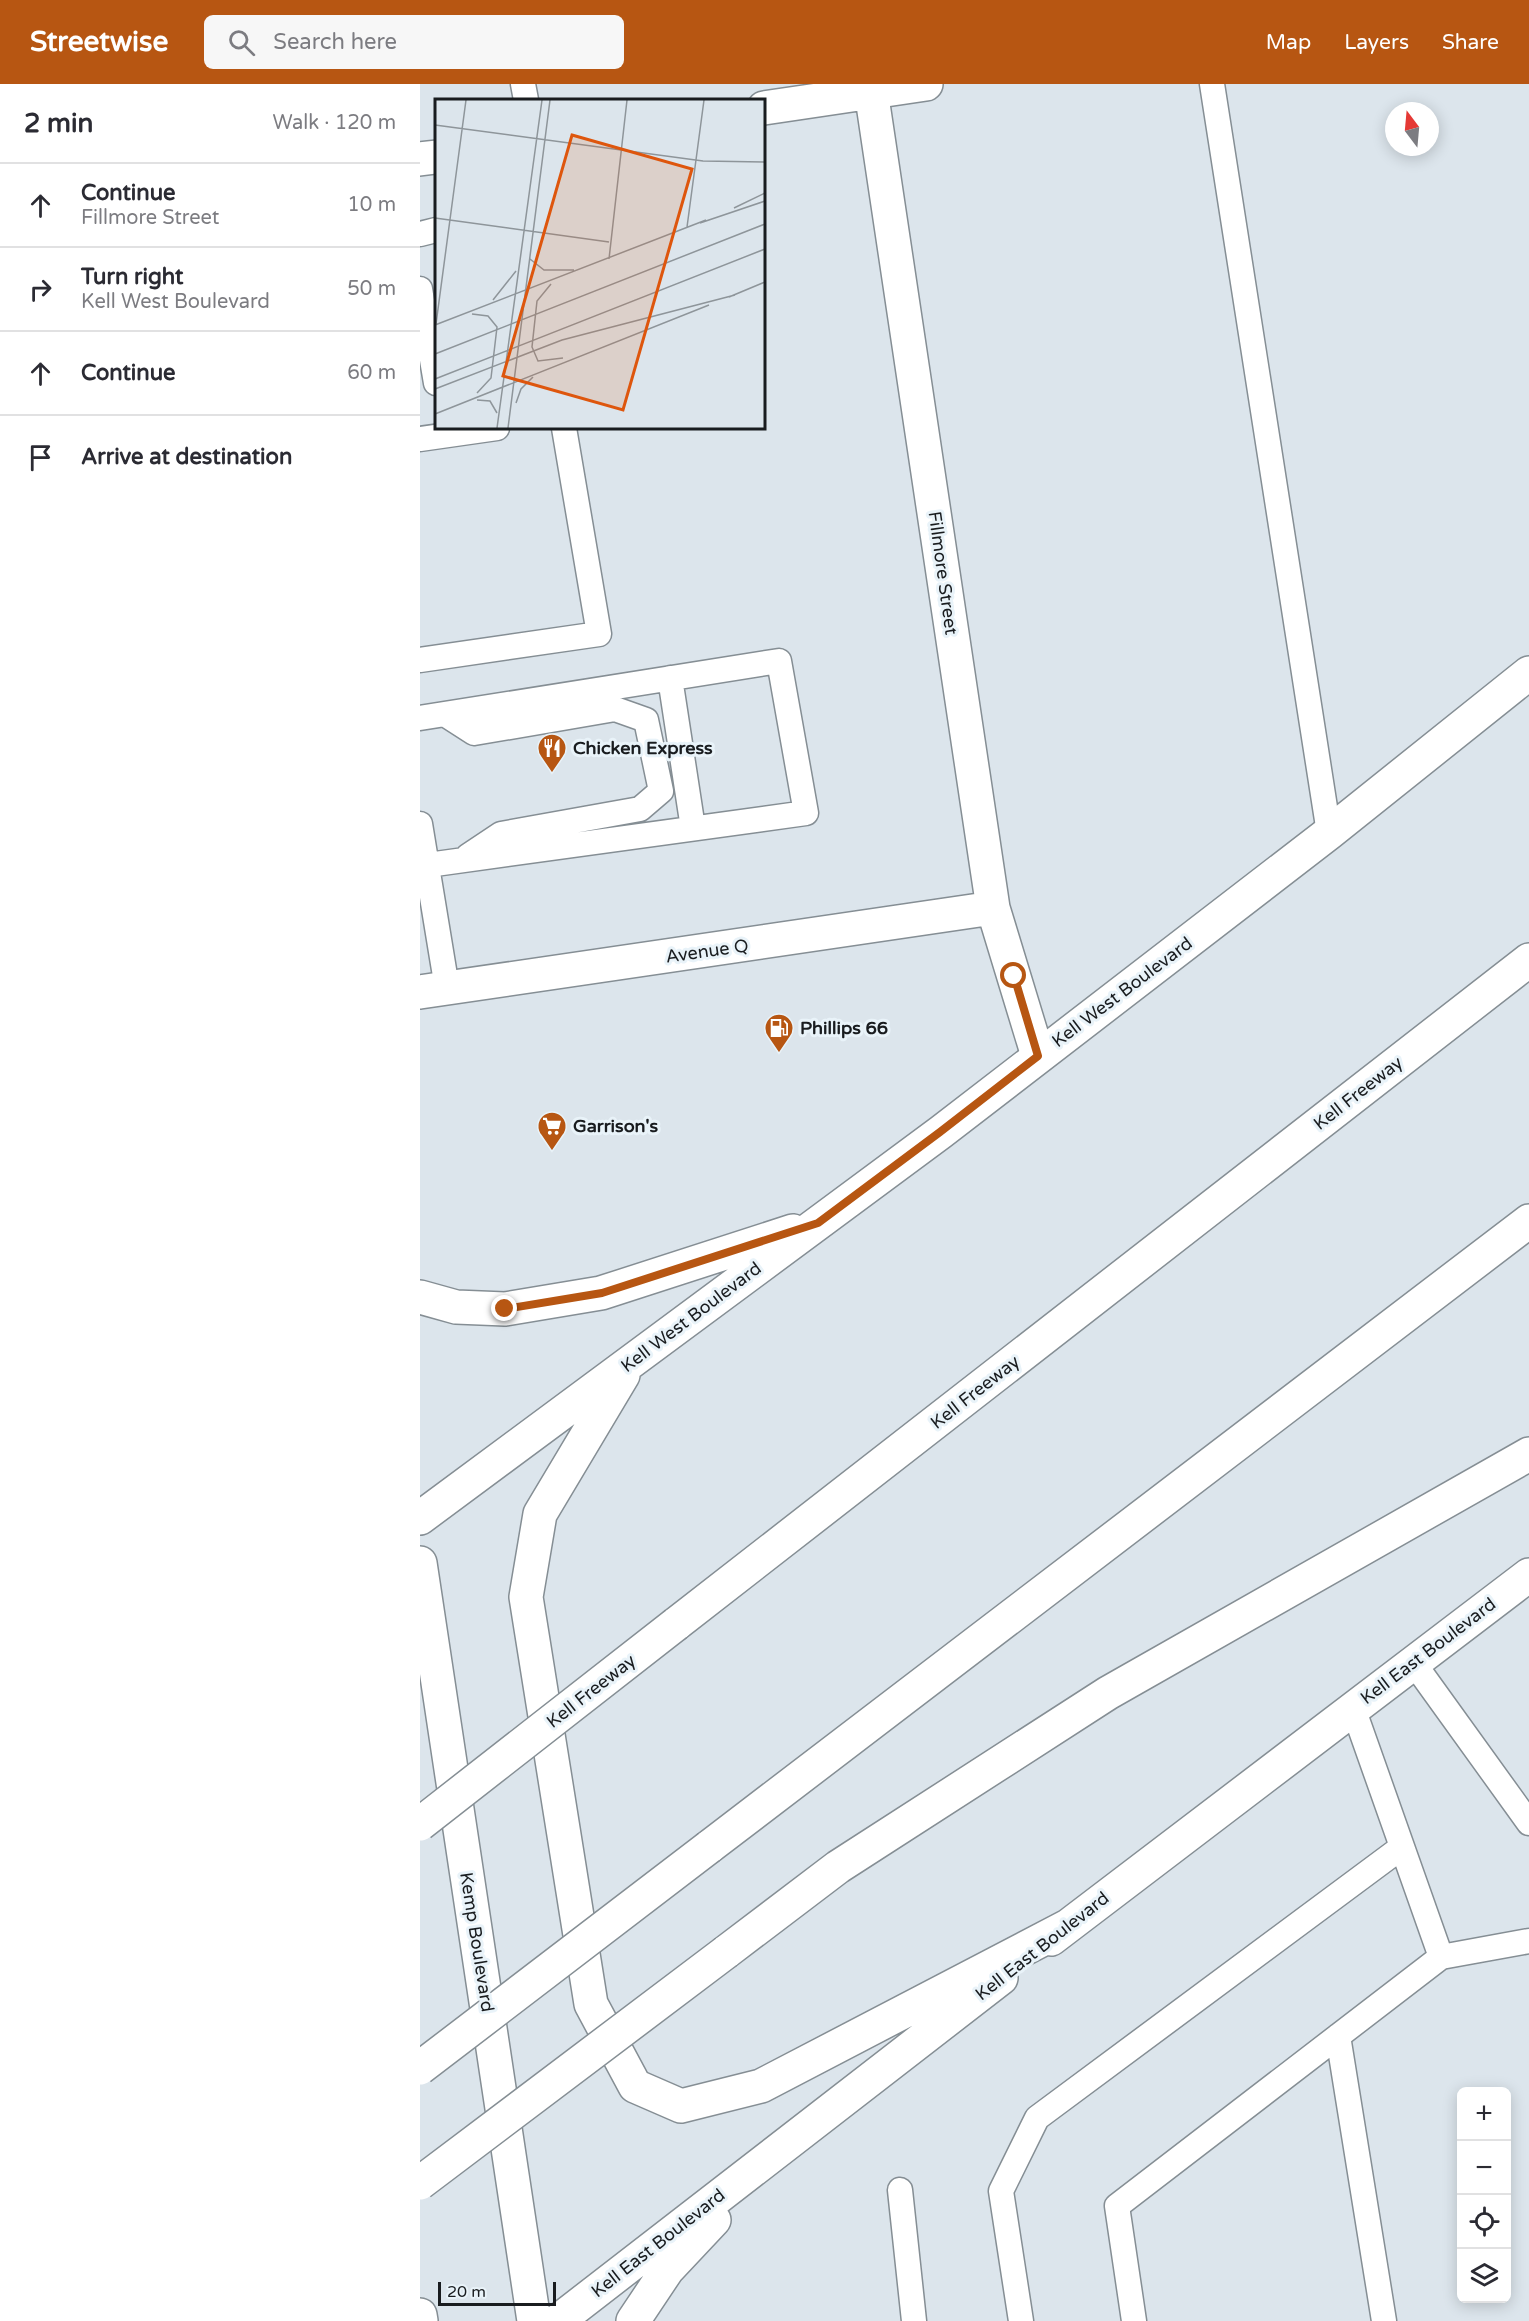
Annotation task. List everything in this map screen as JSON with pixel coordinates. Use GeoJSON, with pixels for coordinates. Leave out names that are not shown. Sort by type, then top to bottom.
{"type":"FeatureCollection","features":[{"type":"Feature","properties":{"kind":"main road"},"geometry":{"type":"LineString","coordinates":[[765,108],[871,88],[926,84]]}},
{"type":"Feature","properties":{"kind":"main road","name":"Fillmore Street"},"geometry":{"type":"LineString","coordinates":[[871,88],[993,908],[1038,1056]]}},
{"type":"Feature","properties":{"kind":"main road"},"geometry":{"type":"LineString","coordinates":[[420,159],[435,157]]}},
{"type":"Feature","properties":{"kind":"main road","name":"Kell West Boulevard"},"geometry":{"type":"LineString","coordinates":[[420,1518],[940,1132],[1329,833],[1529,673]]}},
{"type":"Feature","properties":{"kind":"main road","name":"Avenue Q"},"geometry":{"type":"LineString","coordinates":[[434,990],[993,908]]}},
{"type":"Feature","properties":{"kind":"main road","name":"Kell Freeway"},"geometry":{"type":"LineString","coordinates":[[420,1824],[1529,960]]}},
{"type":"Feature","properties":{"kind":"main road"},"geometry":{"type":"LineString","coordinates":[[420,2068],[1529,1221]]}},
{"type":"Feature","properties":{"kind":"main road"},"geometry":{"type":"LineString","coordinates":[[420,1297],[456,1307],[505,1309],[602,1293],[818,1223]]}},
{"type":"Feature","properties":{"kind":"main road"},"geometry":{"type":"LineString","coordinates":[[632,1361],[540,1514],[526,1597],[591,2004],[634,2086],[681,2106],[761,2086],[1068,1926]]}},
{"type":"Feature","properties":{"kind":"main road"},"geometry":{"type":"LineString","coordinates":[[420,2183],[838,1867],[1108,1693],[1529,1454]]}},
{"type":"Feature","properties":{"kind":"main road","name":"Kemp Boulevard"},"geometry":{"type":"LineString","coordinates":[[420,1563],[534,2321]]}},
{"type":"Feature","properties":{"kind":"main road","name":"Kell East Boulevard"},"geometry":{"type":"LineString","coordinates":[[558,2321],[1068,1926],[1529,1575]]}},
{"type":"Feature","properties":{"kind":"main road"},"geometry":{"type":"LineString","coordinates":[[633,2321],[667,2270],[784,2145]]}},
{"type":"Feature","properties":{"kind":"main road"},"geometry":{"type":"LineString","coordinates":[[420,2315],[421,2321]]}},
{"type":"Feature","properties":{"kind":"lane"},"geometry":{"type":"LineString","coordinates":[[523,84],[526,99]]}},
{"type":"Feature","properties":{"kind":"lane"},"geometry":{"type":"LineString","coordinates":[[1212,84],[1329,833]]}},
{"type":"Feature","properties":{"kind":"lane"},"geometry":{"type":"LineString","coordinates":[[420,234],[435,231]]}},
{"type":"Feature","properties":{"kind":"lane"},"geometry":{"type":"LineString","coordinates":[[420,289],[435,377]]}},
{"type":"Feature","properties":{"kind":"lane"},"geometry":{"type":"LineString","coordinates":[[420,439],[445,431],[479,429]]}},
{"type":"Feature","properties":{"kind":"lane"},"geometry":{"type":"LineString","coordinates":[[420,660],[599,634],[564,429]]}},
{"type":"Feature","properties":{"kind":"lane"},"geometry":{"type":"LineString","coordinates":[[420,718],[779,661],[806,813],[428,865]]}},
{"type":"Feature","properties":{"kind":"lane"},"geometry":{"type":"LineString","coordinates":[[670,678],[693,828]]}},
{"type":"Feature","properties":{"kind":"lane"},"geometry":{"type":"LineString","coordinates":[[446,714],[474,733],[615,709],[626,712],[646,720],[661,791],[640,809],[501,834],[464,859]]}},
{"type":"Feature","properties":{"kind":"lane"},"geometry":{"type":"LineString","coordinates":[[420,824],[428,865],[434,990]]}},
{"type":"Feature","properties":{"kind":"lane"},"geometry":{"type":"LineString","coordinates":[[1413,1662],[1529,1823]]}},
{"type":"Feature","properties":{"kind":"lane"},"geometry":{"type":"LineString","coordinates":[[1353,1708],[1440,1957]]}},
{"type":"Feature","properties":{"kind":"lane"},"geometry":{"type":"LineString","coordinates":[[1021,2321],[1001,2191],[1037,2118],[1402,1847]]}},
{"type":"Feature","properties":{"kind":"lane"},"geometry":{"type":"LineString","coordinates":[[1134,2321],[1118,2206],[1440,1957],[1529,1941]]}},
{"type":"Feature","properties":{"kind":"lane"},"geometry":{"type":"LineString","coordinates":[[1338,2036],[1384,2321]]}},
{"type":"Feature","properties":{"kind":"lane"},"geometry":{"type":"LineString","coordinates":[[900,2190],[914,2321]]}},
{"type":"Feature","properties":{"kind":"place","name":"Chicken Express"},"geometry":{"type":"Point","coordinates":[552,774]}},
{"type":"Feature","properties":{"kind":"place","name":"Phillips 66"},"geometry":{"type":"Point","coordinates":[779,1054]}},
{"type":"Feature","properties":{"kind":"place","name":"Garrison's"},"geometry":{"type":"Point","coordinates":[552,1152]}},
{"type":"Feature","properties":{"kind":"route"},"geometry":{"type":"LineString","coordinates":[[505,1309],[602,1293],[818,1223],[1038,1056],[1014,976]]}}]}
